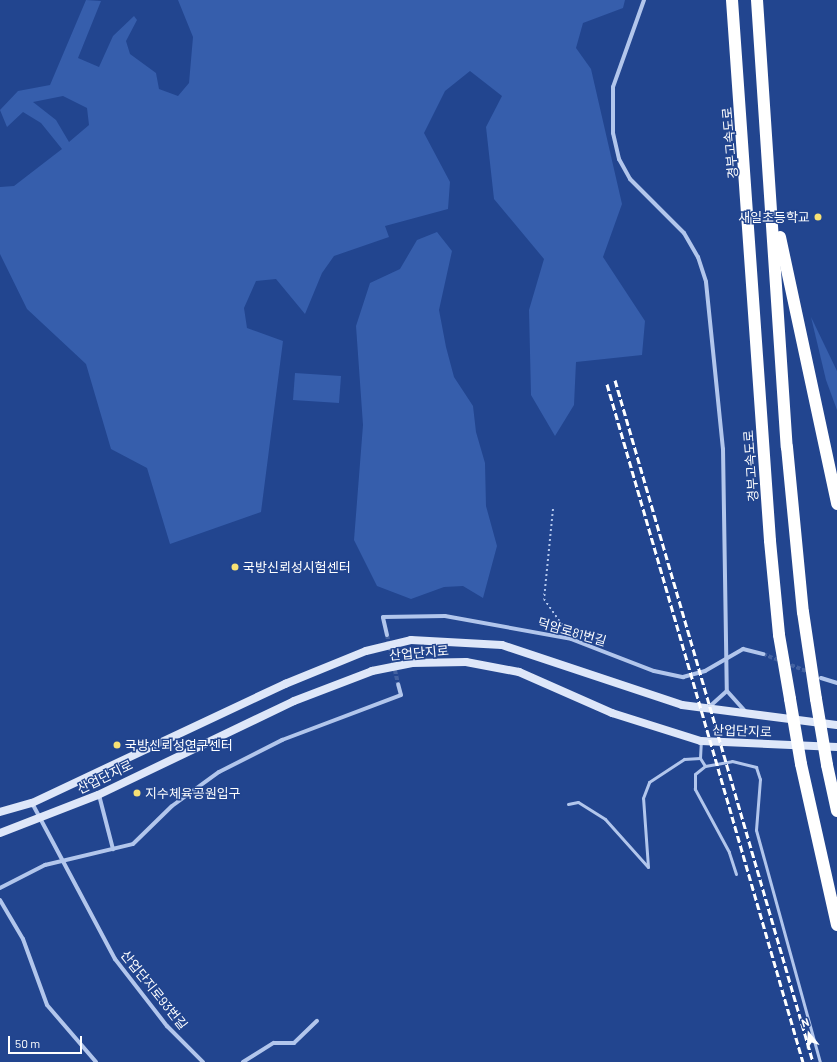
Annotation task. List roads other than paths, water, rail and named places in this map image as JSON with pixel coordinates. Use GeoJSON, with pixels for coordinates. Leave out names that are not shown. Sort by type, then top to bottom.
{"type":"FeatureCollection","features":[{"type":"Feature","properties":{"kind":"highway","name":"경부고속도로"},"geometry":{"type":"LineString","coordinates":[[732,0],[770,541],[779,635],[801,764],[837,925]]}},
{"type":"Feature","properties":{"kind":"highway"},"geometry":{"type":"LineString","coordinates":[[757,0],[772,196],[793,523],[816,699],[827,765],[837,811]]}},
{"type":"Feature","properties":{"kind":"highway"},"geometry":{"type":"LineString","coordinates":[[772,196],[837,504]]}},
{"type":"Feature","properties":{"kind":"main road","name":"산업단지로"},"geometry":{"type":"LineString","coordinates":[[0,812],[32,802],[285,684],[366,651],[411,640],[502,645],[642,693],[706,710],[837,725]]}},
{"type":"Feature","properties":{"kind":"main road","name":"산업단지로"},"geometry":{"type":"LineString","coordinates":[[0,833],[40,820],[98,794],[294,701],[372,671],[412,663],[466,662],[519,672],[612,713],[701,741],[837,748]]}},
{"type":"Feature","properties":{"kind":"street"},"geometry":{"type":"LineString","coordinates":[[644,0],[613,87],[614,133],[619,159],[630,179],[684,233],[698,256],[706,282],[723,449],[727,691],[750,716]]}},
{"type":"Feature","properties":{"kind":"street","name":"덕암로81번길"},"geometry":{"type":"LineString","coordinates":[[387,635],[382,617],[445,616],[571,639],[654,671],[683,677],[705,671],[727,655],[743,648],[763,654]]}},
{"type":"Feature","properties":{"kind":"street"},"geometry":{"type":"LineString","coordinates":[[821,678],[837,684]]}},
{"type":"Feature","properties":{"kind":"street"},"geometry":{"type":"LineString","coordinates":[[0,888],[44,865],[133,844],[172,806],[219,772],[282,740],[400,695],[398,684]]}},
{"type":"Feature","properties":{"kind":"street"},"geometry":{"type":"LineString","coordinates":[[706,710],[727,691]]}},
{"type":"Feature","properties":{"kind":"street"},"geometry":{"type":"LineString","coordinates":[[98,794],[113,849]]}},
{"type":"Feature","properties":{"kind":"street","name":"산업단지로93번길"},"geometry":{"type":"LineString","coordinates":[[32,802],[40,820],[64,861],[115,959],[168,1026],[203,1062]]}},
{"type":"Feature","properties":{"kind":"street"},"geometry":{"type":"LineString","coordinates":[[0,900],[23,939],[47,1005],[96,1062]]}},
{"type":"Feature","properties":{"kind":"street"},"geometry":{"type":"LineString","coordinates":[[243,1062],[274,1043],[294,1043],[316,1021]]}},
{"type":"Feature","properties":{"kind":"lane"},"geometry":{"type":"LineString","coordinates":[[701,741],[700,758],[705,766]]}},
{"type":"Feature","properties":{"kind":"lane"},"geometry":{"type":"LineString","coordinates":[[568,804],[578,802],[604,819],[648,867],[643,798],[649,782],[684,759],[700,758]]}},
{"type":"Feature","properties":{"kind":"lane"},"geometry":{"type":"LineString","coordinates":[[736,874],[729,852],[695,789],[695,774],[705,766],[732,761],[756,767],[760,779],[756,830],[820,1062]]}},
{"type":"Feature","properties":{"kind":"tunnel"},"geometry":{"type":"LineString","coordinates":[[387,635],[398,684]]}},
{"type":"Feature","properties":{"kind":"tunnel"},"geometry":{"type":"LineString","coordinates":[[763,654],[811,673]]}},
{"type":"Feature","properties":{"kind":"railway"},"geometry":{"type":"LineString","coordinates":[[615,380],[813,1062]]}},
{"type":"Feature","properties":{"kind":"railway"},"geometry":{"type":"LineString","coordinates":[[607,384],[803,1062]]}},
{"type":"Feature","properties":{"kind":"place","name":"새일초등학교"},"geometry":{"type":"Point","coordinates":[818,217]}},
{"type":"Feature","properties":{"kind":"place","name":"국방신뢰성시험센터"},"geometry":{"type":"Point","coordinates":[235,567]}},
{"type":"Feature","properties":{"kind":"place","name":"국방신뢰성연구센터"},"geometry":{"type":"Point","coordinates":[117,745]}},
{"type":"Feature","properties":{"kind":"place","name":"지수체육공원입구"},"geometry":{"type":"Point","coordinates":[137,793]}}]}
